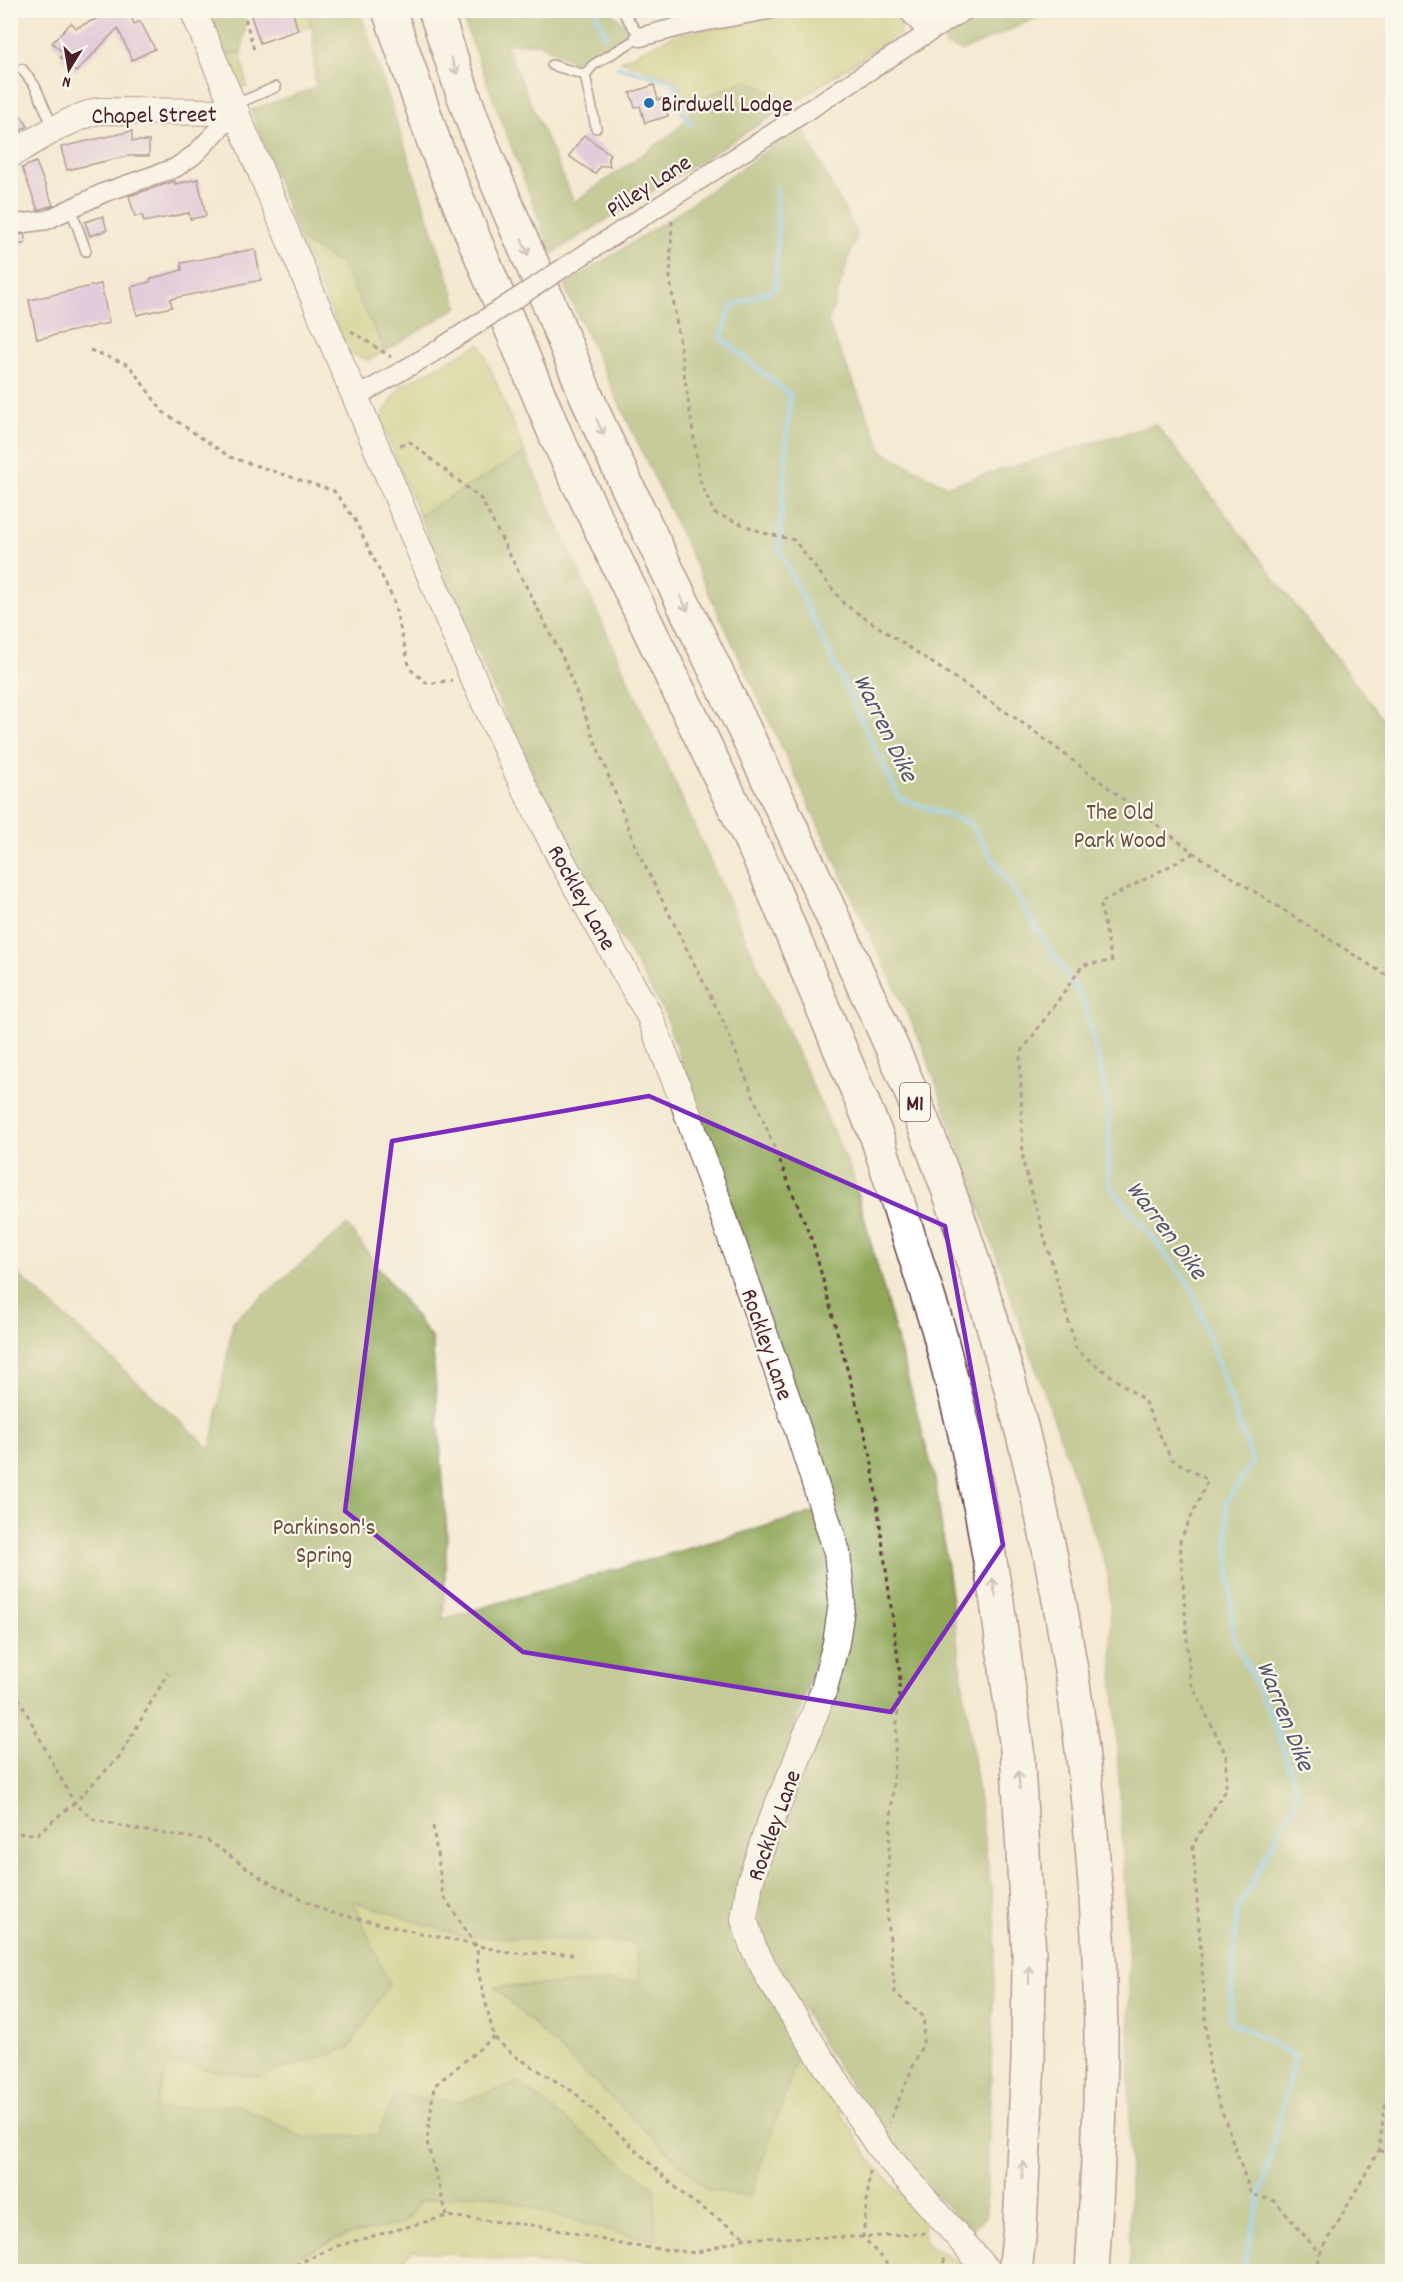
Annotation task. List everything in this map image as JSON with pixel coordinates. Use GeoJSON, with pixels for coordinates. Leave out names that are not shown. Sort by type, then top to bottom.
{"type":"FeatureCollection","features":[{"type":"Feature","properties":{"kind":"highway","name":"M1"},"geometry":{"type":"LineString","coordinates":[[389,10],[435,144],[556,436],[766,872],[877,1137],[938,1328],[964,1429],[982,1515],[997,1602],[1017,1749],[1029,1954],[1029,2060],[1020,2228],[1015,2271]]}},
{"type":"Feature","properties":{"kind":"highway","name":"M1"},"geometry":{"type":"LineString","coordinates":[[435,10],[474,125],[601,430],[810,863],[913,1096],[971,1255],[1001,1351],[1029,1460],[1058,1595],[1082,1754],[1092,1845],[1101,2033],[1092,2271]]}},
{"type":"Feature","properties":{"kind":"street","name":"Rockley Lane"},"geometry":{"type":"LineString","coordinates":[[193,10],[471,673],[524,787],[563,863],[649,1015],[683,1101],[795,1421],[837,1552],[842,1602],[836,1643],[824,1689],[768,1828],[750,1882],[744,1919],[753,1947],[771,1981],[879,2147],[989,2271]]}},
{"type":"Feature","properties":{"kind":"street"},"geometry":{"type":"LineString","coordinates":[[640,37],[687,25],[768,10]]}},
{"type":"Feature","properties":{"kind":"street"},"geometry":{"type":"LineString","coordinates":[[907,10],[928,33]]}},
{"type":"Feature","properties":{"kind":"street","name":"Pilley Lane"},"geometry":{"type":"LineString","coordinates":[[355,398],[431,354],[966,10]]}},
{"type":"Feature","properties":{"kind":"street","name":"Chapel Street"},"geometry":{"type":"LineString","coordinates":[[10,155],[79,116],[98,111],[235,108]]}},
{"type":"Feature","properties":{"kind":"street"},"geometry":{"type":"LineString","coordinates":[[10,225],[47,220],[103,193],[175,168],[194,155],[235,108]]}},
{"type":"Feature","properties":{"kind":"lane"},"geometry":{"type":"LineString","coordinates":[[585,75],[593,65],[640,37],[625,15],[626,10]]}},
{"type":"Feature","properties":{"kind":"lane"},"geometry":{"type":"LineString","coordinates":[[552,65],[585,75]]}},
{"type":"Feature","properties":{"kind":"lane"},"geometry":{"type":"LineString","coordinates":[[22,69],[35,86],[54,129]]}},
{"type":"Feature","properties":{"kind":"lane"},"geometry":{"type":"LineString","coordinates":[[585,75],[596,128]]}},
{"type":"Feature","properties":{"kind":"lane"},"geometry":{"type":"LineString","coordinates":[[235,108],[276,87]]}},
{"type":"Feature","properties":{"kind":"lane"},"geometry":{"type":"LineString","coordinates":[[71,208],[86,252]]}},
{"type":"Feature","properties":{"kind":"path"},"geometry":{"type":"LineString","coordinates":[[243,10],[254,50]]}},
{"type":"Feature","properties":{"kind":"path"},"geometry":{"type":"LineString","coordinates":[[663,203],[672,218],[670,278],[700,480],[714,513],[764,533],[794,540],[844,604],[1030,728],[1194,853],[1392,979]]}},
{"type":"Feature","properties":{"kind":"path"},"geometry":{"type":"LineString","coordinates":[[317,308],[408,368]]}},
{"type":"Feature","properties":{"kind":"path"},"geometry":{"type":"LineString","coordinates":[[90,350],[129,365],[163,412],[230,458],[334,491],[355,520],[393,599],[410,669],[428,684],[448,681],[471,673]]}},
{"type":"Feature","properties":{"kind":"path"},"geometry":{"type":"LineString","coordinates":[[1194,853],[1100,903],[1112,961],[1083,965],[1020,1054],[1023,1162],[1077,1351],[1144,1400],[1171,1459],[1208,1480],[1180,1540],[1190,1681],[1226,1755],[1226,1788],[1193,1845],[1210,2077],[1251,2194],[1275,2201],[1320,2254]]}},
{"type":"Feature","properties":{"kind":"path"},"geometry":{"type":"LineString","coordinates":[[10,1833],[37,1834],[74,1803],[120,1756],[168,1673]]}},
{"type":"Feature","properties":{"kind":"path"},"geometry":{"type":"LineString","coordinates":[[10,1682],[74,1803],[95,1820],[134,1829],[207,1840],[263,1879],[328,1912],[510,1953],[573,1954]]}},
{"type":"Feature","properties":{"kind":"path"},"geometry":{"type":"LineString","coordinates":[[433,1826],[442,1895],[477,1947],[478,1971],[494,2037],[513,2054],[575,2093],[685,2196],[746,2238]]}},
{"type":"Feature","properties":{"kind":"path"},"geometry":{"type":"LineString","coordinates":[[447,2216],[427,2142],[434,2086],[494,2037]]}},
{"type":"Feature","properties":{"kind":"path"},"geometry":{"type":"LineString","coordinates":[[1317,2271],[1320,2254],[1379,2150],[1392,2056]]}},
{"type":"Feature","properties":{"kind":"path"},"geometry":{"type":"LineString","coordinates":[[879,2147],[871,2161],[863,2237],[894,2271]]}},
{"type":"Feature","properties":{"kind":"path"},"geometry":{"type":"LineString","coordinates":[[1379,2150],[1392,2157]]}},
{"type":"Feature","properties":{"kind":"path"},"geometry":{"type":"LineString","coordinates":[[279,2271],[337,2246],[447,2216],[548,2228],[625,2246],[695,2253],[746,2238],[863,2237],[954,2233]]}},
{"type":"Feature","properties":{"kind":"highlighted area"},"geometry":{"type":"Polygon","coordinates":[[[649,1096],[945,1226],[1003,1545],[891,1712],[523,1652],[345,1511],[392,1141],[649,1096]]]}},
{"type":"Feature","properties":{"kind":"green space"},"geometry":{"type":"Polygon","coordinates":[[[808,10],[893,11],[905,19],[899,34],[793,103],[768,90],[708,96],[690,115],[684,95],[674,79],[621,61],[675,35],[808,10]]]}},
{"type":"Feature","properties":{"kind":"green space"},"geometry":{"type":"Polygon","coordinates":[[[205,11],[244,11],[246,25],[241,53],[223,54],[205,11]]]}},
{"type":"Feature","properties":{"kind":"green space"},"geometry":{"type":"Polygon","coordinates":[[[292,11],[308,11],[311,27],[298,30],[292,11]]]}},
{"type":"Feature","properties":{"kind":"green space"},"geometry":{"type":"Polygon","coordinates":[[[308,11],[360,11],[458,307],[386,351],[341,264],[299,239],[251,110],[315,88],[313,33],[308,11]]]}},
{"type":"Feature","properties":{"kind":"green space"},"geometry":{"type":"Polygon","coordinates":[[[460,11],[609,11],[634,32],[578,65],[539,43],[505,44],[574,202],[673,133],[708,96],[747,80],[793,103],[552,254],[460,11]]]}},
{"type":"Feature","properties":{"kind":"green space"},"geometry":{"type":"Polygon","coordinates":[[[989,11],[1052,11],[962,51],[945,45],[944,36],[972,18],[989,11]]]}},
{"type":"Feature","properties":{"kind":"green space"},"geometry":{"type":"Polygon","coordinates":[[[241,53],[247,87],[238,88],[223,54],[241,53]]]}},
{"type":"Feature","properties":{"kind":"green space","name":"The Old Park Wood"},"geometry":{"type":"Polygon","coordinates":[[[801,126],[857,234],[828,323],[883,452],[947,486],[1156,424],[1392,731],[1392,2265],[1377,2271],[1130,2271],[1129,1967],[1108,1574],[924,1049],[564,286],[672,217],[801,126]]]}},
{"type":"Feature","properties":{"kind":"green space"},"geometry":{"type":"Polygon","coordinates":[[[299,239],[341,264],[386,351],[368,360],[349,353],[299,239]]]}},
{"type":"Feature","properties":{"kind":"green space"},"geometry":{"type":"Polygon","coordinates":[[[480,344],[525,453],[419,515],[380,419],[401,386],[480,344]]]}},
{"type":"Feature","properties":{"kind":"green space"},"geometry":{"type":"Polygon","coordinates":[[[525,453],[852,1173],[935,1479],[996,1926],[986,2216],[969,2232],[880,2130],[820,2040],[759,1932],[760,1887],[836,1689],[847,1546],[664,1012],[570,850],[484,669],[419,515],[525,453]]]}},
{"type":"Feature","properties":{"kind":"green space","name":"Parkinson's Spring"},"geometry":{"type":"Polygon","coordinates":[[[347,1225],[432,1339],[447,1534],[443,1619],[815,1512],[827,1557],[830,1614],[784,1762],[732,1910],[746,1961],[801,2046],[750,2197],[708,2190],[494,1987],[640,1981],[634,1942],[461,1936],[353,1901],[389,1984],[349,2048],[257,2077],[169,2063],[154,2110],[238,2105],[302,2137],[378,2136],[394,2095],[459,2102],[518,2083],[655,2188],[655,2240],[614,2232],[482,2193],[420,2201],[403,2224],[346,2235],[264,2271],[11,2271],[10,1267],[211,1449],[233,1321],[347,1225]]]}},
{"type":"Feature","properties":{"kind":"green space"},"geometry":{"type":"Polygon","coordinates":[[[352,1900],[461,1936],[634,1942],[640,1981],[495,1987],[750,2196],[801,2046],[871,2161],[922,2218],[926,2244],[957,2261],[965,2271],[631,2272],[413,2250],[395,2271],[264,2271],[346,2235],[403,2224],[419,2201],[482,2193],[614,2232],[655,2239],[655,2189],[518,2083],[459,2102],[394,2095],[379,2136],[302,2137],[238,2105],[154,2110],[169,2063],[257,2077],[352,1900]]]}},
{"type":"Feature","properties":{"kind":"building"},"geometry":{"type":"Polygon","coordinates":[[[105,10],[135,10],[130,15],[134,24],[140,21],[155,49],[132,60],[118,28],[76,72],[60,57],[64,53],[52,43],[71,23],[76,28],[98,18],[97,15],[105,10]]]}},
{"type":"Feature","properties":{"kind":"building"},"geometry":{"type":"Polygon","coordinates":[[[249,10],[292,10],[298,30],[260,43],[249,10]]]}},
{"type":"Feature","properties":{"kind":"building","name":"Birdwell Lodge"},"geometry":{"type":"Polygon","coordinates":[[[654,85],[658,100],[663,98],[668,116],[645,123],[640,106],[635,107],[630,93],[654,85]]]}},
{"type":"Feature","properties":{"kind":"building"},"geometry":{"type":"Polygon","coordinates":[[[10,100],[28,126],[10,137],[10,100]]]}},
{"type":"Feature","properties":{"kind":"building"},"geometry":{"type":"Polygon","coordinates":[[[132,131],[132,141],[149,141],[149,156],[128,156],[67,170],[61,147],[132,131]]]}},
{"type":"Feature","properties":{"kind":"building"},"geometry":{"type":"Polygon","coordinates":[[[584,135],[610,154],[608,158],[610,166],[600,166],[595,174],[569,156],[584,135]]]}},
{"type":"Feature","properties":{"kind":"building"},"geometry":{"type":"Polygon","coordinates":[[[36,162],[53,205],[38,210],[22,168],[36,162]]]}},
{"type":"Feature","properties":{"kind":"building"},"geometry":{"type":"Polygon","coordinates":[[[198,179],[206,216],[190,219],[189,213],[144,222],[142,215],[135,217],[129,196],[175,181],[175,184],[198,179]]]}},
{"type":"Feature","properties":{"kind":"building"},"geometry":{"type":"Polygon","coordinates":[[[103,216],[107,230],[90,236],[85,222],[103,216]]]}},
{"type":"Feature","properties":{"kind":"building"},"geometry":{"type":"Polygon","coordinates":[[[24,234],[26,243],[10,247],[10,236],[24,234]]]}},
{"type":"Feature","properties":{"kind":"building"},"geometry":{"type":"Polygon","coordinates":[[[255,249],[261,280],[170,299],[172,307],[137,315],[131,287],[182,270],[181,263],[255,249]]]}},
{"type":"Feature","properties":{"kind":"building"},"geometry":{"type":"Polygon","coordinates":[[[101,284],[109,323],[37,339],[29,300],[101,284]]]}},
{"type":"Feature","properties":{"kind":"waterway","name":"Warren Dike"},"geometry":{"type":"LineString","coordinates":[[595,10],[606,36]]}},
{"type":"Feature","properties":{"kind":"waterway","name":"Warren Dike"},"geometry":{"type":"LineString","coordinates":[[618,67],[672,81],[681,96],[683,112],[691,124]]}},
{"type":"Feature","properties":{"kind":"waterway","name":"Warren Dike"},"geometry":{"type":"LineString","coordinates":[[776,187],[778,225],[776,288],[732,306],[721,338],[790,395],[779,549],[899,798],[970,823],[1085,1004],[1109,1108],[1109,1184],[1191,1286],[1253,1463],[1226,1502],[1233,1636],[1271,1715],[1299,1795],[1237,1911],[1230,2021],[1295,2056],[1242,2272]]}},
{"type":"Feature","properties":{"kind":"place","name":"Birdwell Lodge"},"geometry":{"type":"Point","coordinates":[649,103]}}]}
